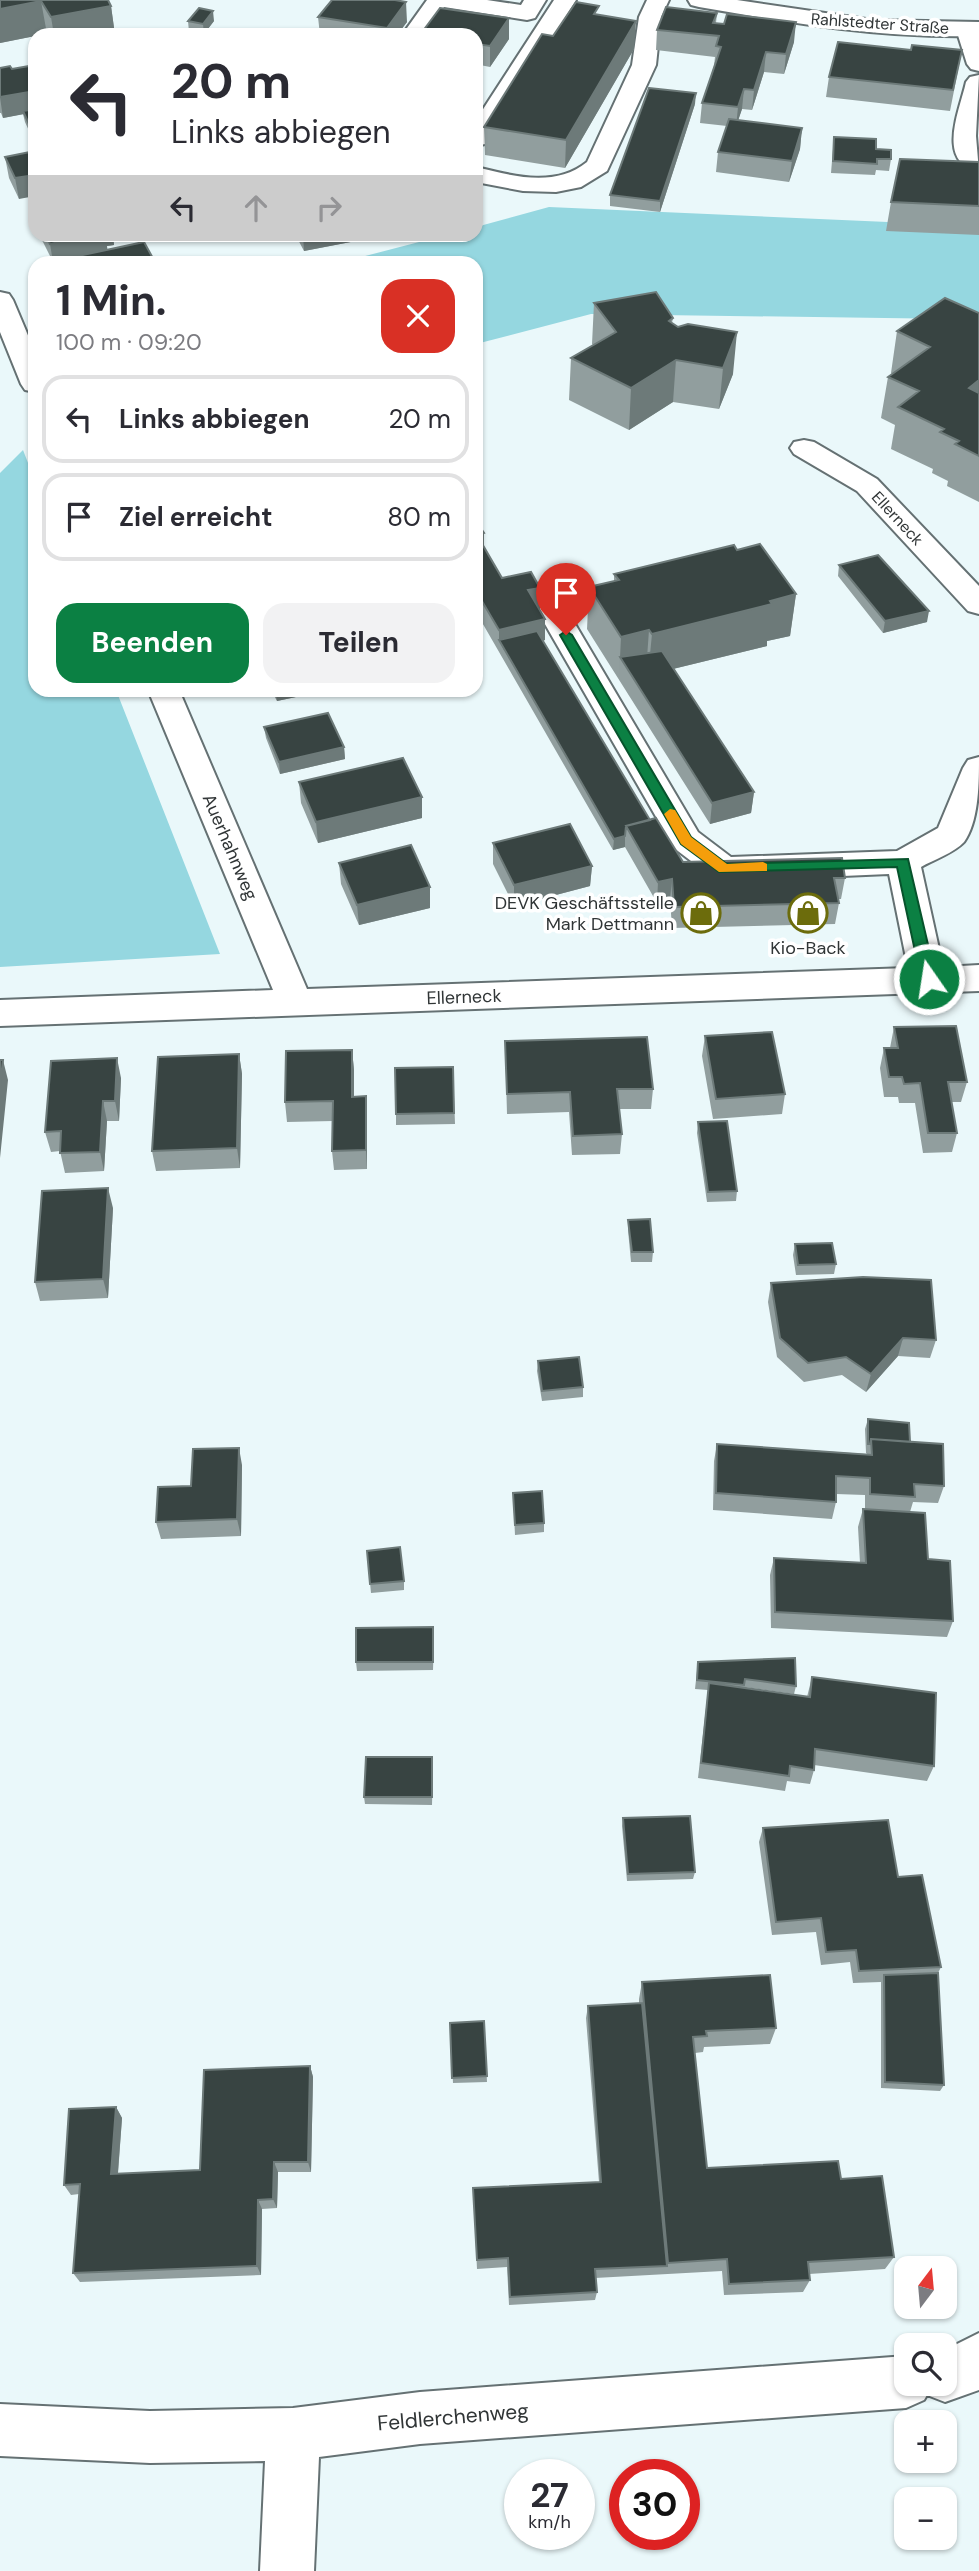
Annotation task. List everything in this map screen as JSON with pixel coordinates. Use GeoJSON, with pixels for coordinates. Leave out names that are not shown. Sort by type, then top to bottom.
{"type":"FeatureCollection","features":[{"type":"Feature","properties":{"kind":"street"},"geometry":{"type":"LineString","coordinates":[[418,28],[440,0],[527,13],[535,0]]}},
{"type":"Feature","properties":{"kind":"street"},"geometry":{"type":"LineString","coordinates":[[483,128],[565,0]]}},
{"type":"Feature","properties":{"kind":"street"},"geometry":{"type":"LineString","coordinates":[[483,176],[541,184],[570,182],[588,177],[598,166],[643,65],[650,17],[658,0]]}},
{"type":"Feature","properties":{"kind":"street","name":"Rahlstedter Straße"},"geometry":{"type":"LineString","coordinates":[[699,0],[878,26],[973,29]]}},
{"type":"Feature","properties":{"kind":"street"},"geometry":{"type":"LineString","coordinates":[[973,29],[979,64]]}},
{"type":"Feature","properties":{"kind":"street"},"geometry":{"type":"LineString","coordinates":[[978,82],[962,136],[965,150],[979,165]]}},
{"type":"Feature","properties":{"kind":"street"},"geometry":{"type":"LineString","coordinates":[[0,300],[28,367]]}},
{"type":"Feature","properties":{"kind":"street","name":"Ellerneck"},"geometry":{"type":"LineString","coordinates":[[804,448],[867,485],[979,604]]}},
{"type":"Feature","properties":{"kind":"street"},"geometry":{"type":"LineString","coordinates":[[553,612],[686,840],[724,869],[903,862],[952,835],[979,768]]}},
{"type":"Feature","properties":{"kind":"street","name":"Auerhahnweg"},"geometry":{"type":"LineString","coordinates":[[166,697],[296,1004]]}},
{"type":"Feature","properties":{"kind":"street"},"geometry":{"type":"LineString","coordinates":[[903,862],[929,979]]}},
{"type":"Feature","properties":{"kind":"street","name":"Ellerneck"},"geometry":{"type":"LineString","coordinates":[[0,1013],[979,978]]}},
{"type":"Feature","properties":{"kind":"street","name":"Feldlerchenweg"},"geometry":{"type":"LineString","coordinates":[[0,2430],[150,2437],[293,2434],[420,2418],[894,2383]]}},
{"type":"Feature","properties":{"kind":"street"},"geometry":{"type":"LineString","coordinates":[[287,2571],[293,2434]]}},
{"type":"Feature","properties":{"kind":"shaded area"},"geometry":{"type":"Polygon","coordinates":[[[549,207],[979,226],[979,335],[955,319],[591,314],[483,342],[483,256],[365,256],[419,242],[483,242],[483,225],[549,207]]]}},
{"type":"Feature","properties":{"kind":"shaded area"},"geometry":{"type":"Polygon","coordinates":[[[23,450],[28,463],[28,697],[119,697],[220,954],[0,967],[0,473],[23,450]]]}},
{"type":"Feature","properties":{"kind":"building"},"geometry":{"type":"Polygon","coordinates":[[[0,0],[108,0],[111,6],[51,17],[41,1],[0,9],[0,0]]]}},
{"type":"Feature","properties":{"kind":"building"},"geometry":{"type":"Polygon","coordinates":[[[332,0],[406,2],[387,28],[318,17],[332,0]]]}},
{"type":"Feature","properties":{"kind":"building"},"geometry":{"type":"Polygon","coordinates":[[[576,2],[599,6],[594,14],[636,21],[566,140],[484,127],[542,34],[553,36],[576,2]]]}},
{"type":"Feature","properties":{"kind":"building"},"geometry":{"type":"Polygon","coordinates":[[[666,7],[717,13],[713,23],[724,24],[727,14],[796,22],[786,54],[766,52],[754,90],[744,89],[738,107],[702,103],[721,47],[716,46],[719,36],[657,30],[666,7]]]}},
{"type":"Feature","properties":{"kind":"building"},"geometry":{"type":"Polygon","coordinates":[[[199,8],[213,11],[203,24],[188,21],[199,8]]]}},
{"type":"Feature","properties":{"kind":"building"},"geometry":{"type":"Polygon","coordinates":[[[440,8],[509,18],[490,46],[483,45],[483,28],[425,28],[440,8]]]}},
{"type":"Feature","properties":{"kind":"building"},"geometry":{"type":"Polygon","coordinates":[[[838,42],[911,50],[912,45],[962,50],[953,90],[829,77],[838,42]]]}},
{"type":"Feature","properties":{"kind":"building"},"geometry":{"type":"Polygon","coordinates":[[[10,66],[12,69],[28,66],[28,92],[0,97],[0,68],[10,66]]]}},
{"type":"Feature","properties":{"kind":"building"},"geometry":{"type":"Polygon","coordinates":[[[649,88],[696,93],[660,201],[610,195],[649,88]]]}},
{"type":"Feature","properties":{"kind":"building"},"geometry":{"type":"Polygon","coordinates":[[[729,119],[802,128],[792,161],[718,152],[729,119]]]}},
{"type":"Feature","properties":{"kind":"building"},"geometry":{"type":"Polygon","coordinates":[[[834,137],[876,139],[876,149],[891,150],[891,159],[877,159],[877,164],[833,161],[834,137]]]}},
{"type":"Feature","properties":{"kind":"building"},"geometry":{"type":"Polygon","coordinates":[[[28,152],[28,176],[15,178],[5,157],[28,152]]]}},
{"type":"Feature","properties":{"kind":"building"},"geometry":{"type":"Polygon","coordinates":[[[900,159],[979,162],[979,206],[891,202],[900,159]]]}},
{"type":"Feature","properties":{"kind":"building"},"geometry":{"type":"Polygon","coordinates":[[[144,242],[152,256],[78,256],[144,242]]]}},
{"type":"Feature","properties":{"kind":"building"},"geometry":{"type":"Polygon","coordinates":[[[656,292],[673,318],[669,321],[678,327],[688,324],[737,332],[723,368],[676,360],[631,388],[571,358],[616,332],[594,303],[656,292]]]}},
{"type":"Feature","properties":{"kind":"building"},"geometry":{"type":"Polygon","coordinates":[[[945,298],[979,313],[979,380],[969,388],[979,393],[979,456],[955,444],[959,441],[940,432],[944,429],[898,407],[919,391],[888,377],[930,347],[897,331],[945,298]]]}},
{"type":"Feature","properties":{"kind":"building"},"geometry":{"type":"Polygon","coordinates":[[[760,544],[796,594],[770,601],[772,604],[652,634],[649,630],[621,637],[589,587],[619,580],[614,574],[734,545],[737,550],[760,544]]]}},
{"type":"Feature","properties":{"kind":"building"},"geometry":{"type":"Polygon","coordinates":[[[483,545],[502,578],[531,572],[540,588],[528,590],[545,619],[499,630],[483,603],[483,545]]]}},
{"type":"Feature","properties":{"kind":"building"},"geometry":{"type":"Polygon","coordinates":[[[878,555],[929,611],[885,621],[839,565],[878,555]]]}},
{"type":"Feature","properties":{"kind":"building"},"geometry":{"type":"Polygon","coordinates":[[[537,631],[650,820],[626,826],[625,836],[614,839],[499,640],[537,631]]]}},
{"type":"Feature","properties":{"kind":"building"},"geometry":{"type":"Polygon","coordinates":[[[662,651],[754,792],[712,803],[620,657],[662,651]]]}},
{"type":"Feature","properties":{"kind":"building"},"geometry":{"type":"Polygon","coordinates":[[[328,713],[344,747],[279,762],[264,727],[328,713]]]}},
{"type":"Feature","properties":{"kind":"building"},"geometry":{"type":"Polygon","coordinates":[[[403,758],[422,797],[316,822],[299,782],[403,758]]]}},
{"type":"Feature","properties":{"kind":"building"},"geometry":{"type":"Polygon","coordinates":[[[656,818],[683,862],[842,858],[845,878],[834,878],[839,903],[674,907],[672,879],[658,882],[626,826],[656,818]]]}},
{"type":"Feature","properties":{"kind":"building"},"geometry":{"type":"Polygon","coordinates":[[[570,824],[592,866],[514,885],[493,843],[570,824]]]}},
{"type":"Feature","properties":{"kind":"building"},"geometry":{"type":"Polygon","coordinates":[[[411,845],[430,887],[357,905],[339,863],[411,845]]]}},
{"type":"Feature","properties":{"kind":"building"},"geometry":{"type":"Polygon","coordinates":[[[956,1026],[967,1082],[948,1082],[957,1133],[928,1133],[920,1083],[904,1084],[902,1077],[889,1077],[884,1048],[898,1048],[894,1027],[956,1026]]]}},
{"type":"Feature","properties":{"kind":"building"},"geometry":{"type":"Polygon","coordinates":[[[772,1032],[785,1094],[716,1099],[705,1036],[772,1032]]]}},
{"type":"Feature","properties":{"kind":"building"},"geometry":{"type":"Polygon","coordinates":[[[647,1037],[653,1089],[617,1089],[622,1134],[573,1136],[570,1092],[507,1094],[505,1041],[647,1037]]]}},
{"type":"Feature","properties":{"kind":"building"},"geometry":{"type":"Polygon","coordinates":[[[352,1050],[352,1097],[366,1096],[366,1150],[332,1151],[333,1101],[285,1102],[286,1051],[352,1050]]]}},
{"type":"Feature","properties":{"kind":"building"},"geometry":{"type":"Polygon","coordinates":[[[239,1054],[237,1148],[152,1151],[158,1057],[239,1054]]]}},
{"type":"Feature","properties":{"kind":"building"},"geometry":{"type":"Polygon","coordinates":[[[117,1058],[115,1101],[103,1101],[100,1152],[60,1153],[61,1131],[45,1132],[51,1061],[117,1058]]]}},
{"type":"Feature","properties":{"kind":"building"},"geometry":{"type":"Polygon","coordinates":[[[0,1060],[3,1060],[0,1086],[0,1060]]]}},
{"type":"Feature","properties":{"kind":"building"},"geometry":{"type":"Polygon","coordinates":[[[453,1067],[454,1113],[396,1114],[395,1068],[453,1067]]]}},
{"type":"Feature","properties":{"kind":"building"},"geometry":{"type":"Polygon","coordinates":[[[727,1121],[737,1191],[708,1192],[698,1122],[727,1121]]]}},
{"type":"Feature","properties":{"kind":"building"},"geometry":{"type":"Polygon","coordinates":[[[108,1188],[103,1279],[35,1282],[42,1191],[108,1188]]]}},
{"type":"Feature","properties":{"kind":"building"},"geometry":{"type":"Polygon","coordinates":[[[650,1219],[653,1252],[632,1252],[628,1220],[650,1219]]]}},
{"type":"Feature","properties":{"kind":"building"},"geometry":{"type":"Polygon","coordinates":[[[832,1243],[836,1264],[798,1265],[795,1244],[832,1243]]]}},
{"type":"Feature","properties":{"kind":"building"},"geometry":{"type":"Polygon","coordinates":[[[863,1277],[931,1280],[936,1340],[903,1338],[871,1374],[846,1357],[808,1363],[780,1338],[771,1283],[863,1277]]]}},
{"type":"Feature","properties":{"kind":"building"},"geometry":{"type":"Polygon","coordinates":[[[579,1357],[583,1387],[542,1391],[538,1361],[579,1357]]]}},
{"type":"Feature","properties":{"kind":"building"},"geometry":{"type":"Polygon","coordinates":[[[868,1419],[909,1423],[910,1442],[871,1439],[868,1444],[868,1419]]]}},
{"type":"Feature","properties":{"kind":"building"},"geometry":{"type":"Polygon","coordinates":[[[871,1439],[943,1444],[944,1486],[914,1484],[915,1497],[870,1494],[870,1478],[836,1476],[836,1502],[716,1493],[717,1444],[872,1455],[871,1439]]]}},
{"type":"Feature","properties":{"kind":"building"},"geometry":{"type":"Polygon","coordinates":[[[239,1448],[237,1519],[156,1522],[158,1487],[191,1486],[193,1449],[239,1448]]]}},
{"type":"Feature","properties":{"kind":"building"},"geometry":{"type":"Polygon","coordinates":[[[542,1491],[544,1523],[515,1525],[513,1493],[542,1491]]]}},
{"type":"Feature","properties":{"kind":"building"},"geometry":{"type":"Polygon","coordinates":[[[863,1509],[925,1513],[928,1559],[950,1561],[953,1621],[775,1612],[774,1558],[866,1563],[863,1509]]]}},
{"type":"Feature","properties":{"kind":"building"},"geometry":{"type":"Polygon","coordinates":[[[400,1547],[404,1581],[370,1584],[367,1551],[400,1547]]]}},
{"type":"Feature","properties":{"kind":"building"},"geometry":{"type":"Polygon","coordinates":[[[433,1627],[433,1662],[356,1662],[356,1628],[433,1627]]]}},
{"type":"Feature","properties":{"kind":"building"},"geometry":{"type":"Polygon","coordinates":[[[795,1658],[796,1686],[745,1679],[744,1685],[697,1680],[698,1662],[795,1658]]]}},
{"type":"Feature","properties":{"kind":"building"},"geometry":{"type":"Polygon","coordinates":[[[812,1677],[936,1693],[934,1766],[815,1749],[814,1770],[790,1766],[789,1776],[701,1763],[709,1683],[810,1697],[812,1677]]]}},
{"type":"Feature","properties":{"kind":"building"},"geometry":{"type":"Polygon","coordinates":[[[366,1757],[432,1757],[432,1797],[364,1797],[366,1757]]]}},
{"type":"Feature","properties":{"kind":"building"},"geometry":{"type":"Polygon","coordinates":[[[690,1816],[695,1872],[628,1874],[623,1818],[690,1816]]]}},
{"type":"Feature","properties":{"kind":"building"},"geometry":{"type":"Polygon","coordinates":[[[888,1820],[898,1877],[922,1875],[941,1967],[859,1971],[856,1950],[826,1952],[821,1918],[776,1922],[763,1828],[888,1820]]]}},
{"type":"Feature","properties":{"kind":"building"},"geometry":{"type":"Polygon","coordinates":[[[938,1973],[944,2085],[885,2082],[884,1975],[938,1973]]]}},
{"type":"Feature","properties":{"kind":"building"},"geometry":{"type":"Polygon","coordinates":[[[770,1975],[776,2028],[706,2031],[707,2036],[693,2037],[707,2168],[838,2161],[841,2179],[882,2176],[894,2257],[808,2262],[810,2280],[729,2284],[727,2259],[668,2263],[642,1982],[770,1975]]]}},
{"type":"Feature","properties":{"kind":"building"},"geometry":{"type":"Polygon","coordinates":[[[642,2003],[667,2266],[595,2269],[597,2292],[510,2297],[508,2258],[477,2260],[473,2188],[601,2182],[588,2006],[642,2003]]]}},
{"type":"Feature","properties":{"kind":"building"},"geometry":{"type":"Polygon","coordinates":[[[484,2021],[487,2076],[452,2078],[450,2023],[484,2021]]]}},
{"type":"Feature","properties":{"kind":"building"},"geometry":{"type":"Polygon","coordinates":[[[310,2066],[308,2162],[274,2162],[273,2199],[258,2200],[257,2266],[73,2273],[80,2184],[64,2185],[69,2109],[116,2107],[111,2174],[200,2170],[204,2070],[310,2066]]]}},
{"type":"Feature","properties":{"kind":"slow traffic"},"geometry":{"type":"LineString","coordinates":[[670,814],[686,840],[724,869],[763,867]]}},
{"type":"Feature","properties":{"kind":"place","name":"DEVK Geschäftsstelle Mark Dettmann"},"geometry":{"type":"Point","coordinates":[701,913]}},
{"type":"Feature","properties":{"kind":"place","name":"Kio-Back"},"geometry":{"type":"Point","coordinates":[808,913]}},
{"type":"Feature","properties":{"kind":"route"},"geometry":{"type":"LineString","coordinates":[[566,635],[686,840],[724,869],[903,862],[929,979]]}}]}
